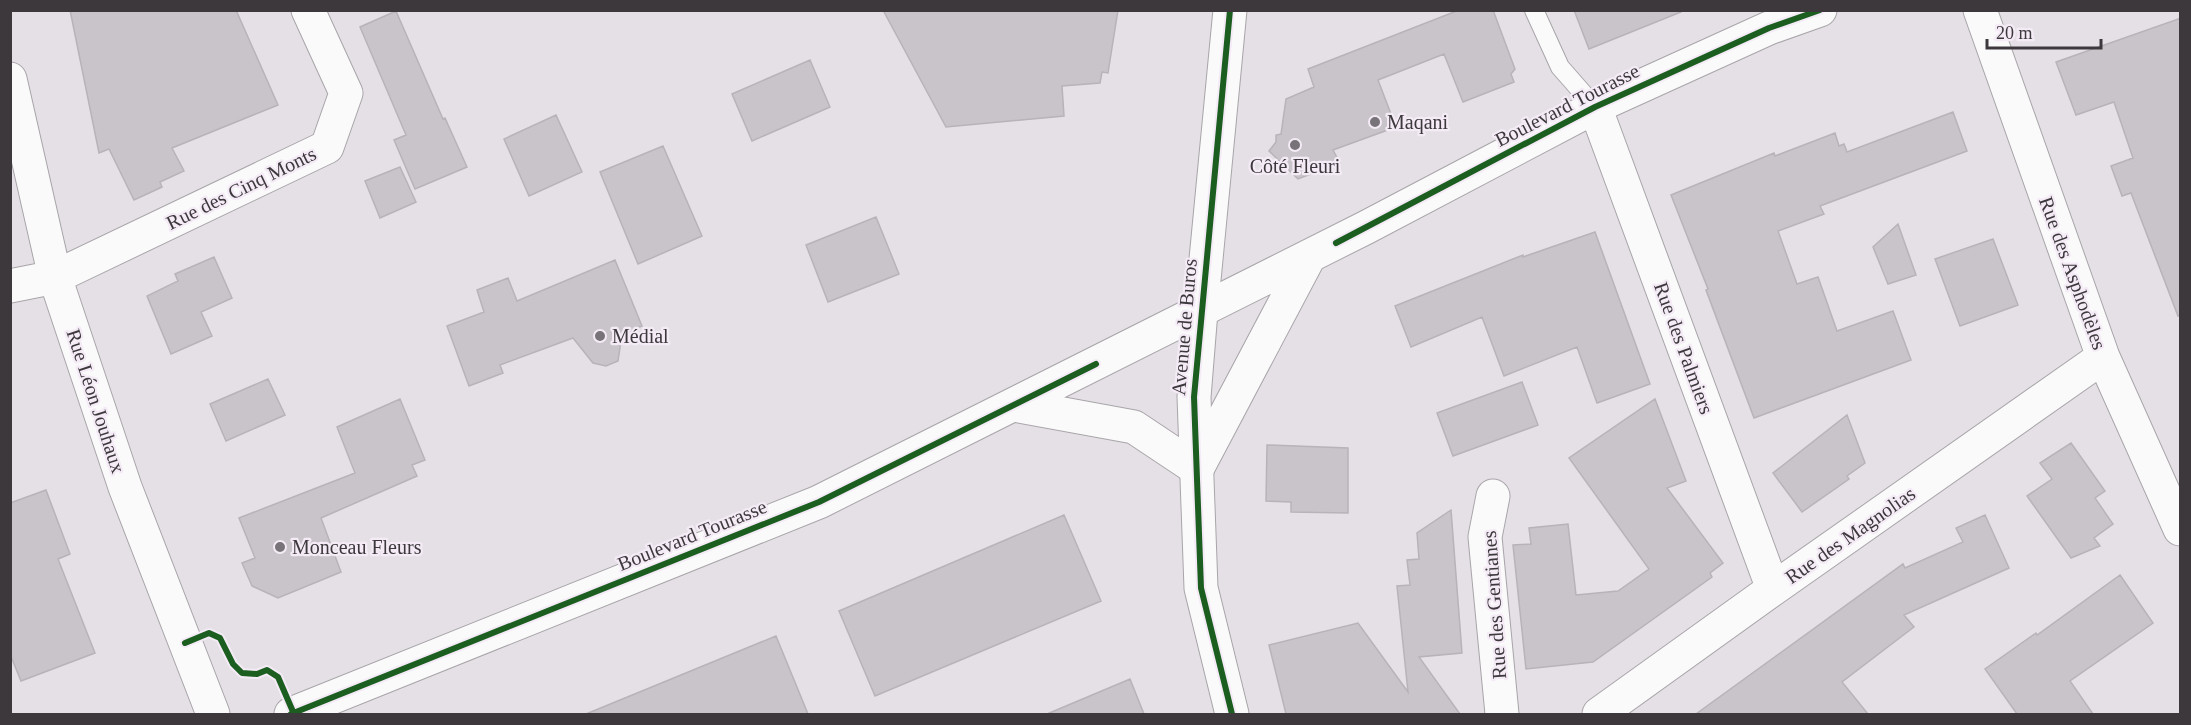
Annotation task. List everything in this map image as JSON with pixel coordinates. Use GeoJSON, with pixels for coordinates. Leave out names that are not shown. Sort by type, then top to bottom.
{"type":"FeatureCollection","features":[{"type":"Feature","properties":{"kind":"street","name":"Rue des Cinq Monts"},"geometry":{"type":"LineString","coordinates":[[10,286],[55,277],[327,147],[346,93],[308,10]]}},
{"type":"Feature","properties":{"kind":"street","name":"Avenue de Buros"},"geometry":{"type":"LineString","coordinates":[[1230,10],[1194,380],[1201,588],[1232,714]]}},
{"type":"Feature","properties":{"kind":"street","name":"Boulevard Tourasse"},"geometry":{"type":"LineString","coordinates":[[291,714],[819,502],[1309,257],[1594,106],[1770,28],[1820,10]]}},
{"type":"Feature","properties":{"kind":"street","name":"Rue des Asphodèles"},"geometry":{"type":"LineString","coordinates":[[1980,10],[2103,357],[2181,529]]}},
{"type":"Feature","properties":{"kind":"street","name":"Rue Léon Jouhaux"},"geometry":{"type":"LineString","coordinates":[[10,79],[55,277],[125,487],[213,714]]}},
{"type":"Feature","properties":{"kind":"street","name":"Rue des Palmiers"},"geometry":{"type":"LineString","coordinates":[[1594,106],[1773,589]]}},
{"type":"Feature","properties":{"kind":"street"},"geometry":{"type":"LineString","coordinates":[[1014,405],[1134,427],[1197,469],[1309,257]]}},
{"type":"Feature","properties":{"kind":"street","name":"Rue des Magnolias"},"geometry":{"type":"LineString","coordinates":[[1599,714],[2103,357]]}},
{"type":"Feature","properties":{"kind":"street","name":"Rue des Gentianes"},"geometry":{"type":"LineString","coordinates":[[1493,496],[1485,537],[1502,714]]}},
{"type":"Feature","properties":{"kind":"lane"},"geometry":{"type":"LineString","coordinates":[[1534,10],[1560,67],[1594,106]]}},
{"type":"Feature","properties":{"kind":"building"},"geometry":{"type":"Polygon","coordinates":[[[70,10],[236,10],[278,105],[172,148],[184,171],[160,182],[162,187],[134,200],[109,149],[99,153],[70,10]]]}},
{"type":"Feature","properties":{"kind":"building"},"geometry":{"type":"Polygon","coordinates":[[[883,10],[1118,10],[1108,73],[1102,72],[1100,83],[1062,86],[1064,116],[946,127],[883,10]]]}},
{"type":"Feature","properties":{"kind":"building"},"geometry":{"type":"Polygon","coordinates":[[[1459,10],[1493,10],[1515,69],[1511,74],[1514,82],[1463,102],[1444,54],[1378,80],[1396,127],[1333,150],[1340,163],[1298,179],[1269,151],[1276,142],[1276,135],[1281,134],[1286,99],[1314,87],[1308,69],[1459,10]]]}},
{"type":"Feature","properties":{"kind":"building"},"geometry":{"type":"Polygon","coordinates":[[[1574,10],[1681,10],[1681,12],[1589,49],[1574,10]]]}},
{"type":"Feature","properties":{"kind":"building"},"geometry":{"type":"Polygon","coordinates":[[[396,11],[443,119],[445,118],[467,167],[415,189],[394,140],[406,135],[360,27],[396,11]]]}},
{"type":"Feature","properties":{"kind":"building"},"geometry":{"type":"Polygon","coordinates":[[[2181,18],[2181,315],[2178,316],[2131,193],[2122,196],[2111,166],[2133,158],[2114,102],[2076,115],[2056,62],[2181,18]]]}},
{"type":"Feature","properties":{"kind":"building"},"geometry":{"type":"Polygon","coordinates":[[[810,60],[830,107],[752,141],[732,94],[810,60]]]}},
{"type":"Feature","properties":{"kind":"building"},"geometry":{"type":"Polygon","coordinates":[[[1953,112],[1967,151],[1820,206],[1824,214],[1778,231],[1797,284],[1818,277],[1837,331],[1893,311],[1911,360],[1754,418],[1706,290],[1708,289],[1671,195],[1774,153],[1775,156],[1835,133],[1839,146],[1844,144],[1847,152],[1953,112]]]}},
{"type":"Feature","properties":{"kind":"building"},"geometry":{"type":"Polygon","coordinates":[[[556,115],[582,172],[529,196],[504,139],[556,115]]]}},
{"type":"Feature","properties":{"kind":"building"},"geometry":{"type":"Polygon","coordinates":[[[663,146],[702,236],[638,264],[600,172],[663,146]]]}},
{"type":"Feature","properties":{"kind":"building"},"geometry":{"type":"Polygon","coordinates":[[[400,167],[416,202],[380,218],[365,181],[400,167]]]}},
{"type":"Feature","properties":{"kind":"building"},"geometry":{"type":"Polygon","coordinates":[[[876,217],[899,274],[828,302],[806,245],[876,217]]]}},
{"type":"Feature","properties":{"kind":"building"},"geometry":{"type":"Polygon","coordinates":[[[1898,224],[1916,275],[1888,284],[1873,247],[1898,224]]]}},
{"type":"Feature","properties":{"kind":"building"},"geometry":{"type":"Polygon","coordinates":[[[1595,232],[1650,384],[1597,403],[1577,347],[1504,376],[1482,317],[1411,347],[1395,306],[1523,255],[1523,257],[1595,232]]]}},
{"type":"Feature","properties":{"kind":"building"},"geometry":{"type":"Polygon","coordinates":[[[1993,239],[2018,305],[1960,326],[1935,259],[1993,239]]]}},
{"type":"Feature","properties":{"kind":"building"},"geometry":{"type":"Polygon","coordinates":[[[214,257],[232,298],[201,312],[212,336],[171,354],[147,296],[178,281],[175,274],[214,257]]]}},
{"type":"Feature","properties":{"kind":"building"},"geometry":{"type":"Polygon","coordinates":[[[615,260],[642,326],[622,334],[618,361],[606,366],[593,363],[573,338],[500,365],[503,373],[469,386],[447,326],[484,312],[477,290],[508,278],[517,301],[615,260]]]}},
{"type":"Feature","properties":{"kind":"building"},"geometry":{"type":"Polygon","coordinates":[[[268,379],[285,415],[226,441],[210,404],[268,379]]]}},
{"type":"Feature","properties":{"kind":"building"},"geometry":{"type":"Polygon","coordinates":[[[1522,382],[1538,425],[1453,456],[1437,413],[1522,382]]]}},
{"type":"Feature","properties":{"kind":"building"},"geometry":{"type":"Polygon","coordinates":[[[400,399],[425,460],[412,465],[417,476],[321,518],[341,572],[278,598],[252,586],[242,563],[255,558],[239,518],[355,473],[337,427],[400,399]]]}},
{"type":"Feature","properties":{"kind":"building"},"geometry":{"type":"Polygon","coordinates":[[[1655,399],[1686,481],[1667,488],[1723,563],[1710,573],[1712,577],[1593,662],[1526,669],[1513,545],[1531,544],[1529,528],[1568,524],[1576,595],[1618,591],[1649,569],[1569,458],[1655,399]]]}},
{"type":"Feature","properties":{"kind":"building"},"geometry":{"type":"Polygon","coordinates":[[[1847,415],[1865,463],[1847,476],[1849,479],[1802,512],[1773,473],[1847,415]]]}},
{"type":"Feature","properties":{"kind":"building"},"geometry":{"type":"Polygon","coordinates":[[[2071,443],[2105,491],[2095,498],[2113,524],[2094,538],[2100,546],[2071,558],[2027,496],[2052,479],[2040,463],[2071,443]]]}},
{"type":"Feature","properties":{"kind":"building"},"geometry":{"type":"Polygon","coordinates":[[[1267,445],[1348,448],[1348,513],[1291,512],[1291,502],[1266,501],[1267,445]]]}},
{"type":"Feature","properties":{"kind":"building"},"geometry":{"type":"Polygon","coordinates":[[[46,490],[70,554],[58,559],[95,653],[21,681],[10,654],[10,503],[46,490]]]}},
{"type":"Feature","properties":{"kind":"building"},"geometry":{"type":"Polygon","coordinates":[[[1451,510],[1462,653],[1419,657],[1460,714],[1286,714],[1269,645],[1358,623],[1408,692],[1397,586],[1410,585],[1407,560],[1419,559],[1417,533],[1451,510]]]}},
{"type":"Feature","properties":{"kind":"building"},"geometry":{"type":"Polygon","coordinates":[[[1064,515],[1101,601],[875,696],[839,611],[1064,515]]]}},
{"type":"Feature","properties":{"kind":"building"},"geometry":{"type":"Polygon","coordinates":[[[1985,515],[2009,568],[1904,615],[1914,627],[1842,682],[1868,714],[1696,714],[1903,564],[1905,568],[1963,542],[1956,528],[1985,515]]]}},
{"type":"Feature","properties":{"kind":"building"},"geometry":{"type":"Polygon","coordinates":[[[2120,575],[2153,623],[2070,681],[2093,714],[2017,714],[1985,669],[2036,633],[2037,635],[2120,575]]]}},
{"type":"Feature","properties":{"kind":"building"},"geometry":{"type":"Polygon","coordinates":[[[776,636],[808,714],[586,714],[776,636]]]}},
{"type":"Feature","properties":{"kind":"building"},"geometry":{"type":"Polygon","coordinates":[[[1130,679],[1144,714],[1047,714],[1130,679]]]}},
{"type":"Feature","properties":{"kind":"cycle path"},"geometry":{"type":"LineString","coordinates":[[1230,10],[1194,397],[1201,588],[1232,714]]}},
{"type":"Feature","properties":{"kind":"cycle path"},"geometry":{"type":"LineString","coordinates":[[1336,243],[1595,107],[1769,28],[1820,10]]}},
{"type":"Feature","properties":{"kind":"cycle path"},"geometry":{"type":"LineString","coordinates":[[291,714],[819,502],[1096,364]]}},
{"type":"Feature","properties":{"kind":"cycle path"},"geometry":{"type":"LineString","coordinates":[[185,643],[209,633],[220,638],[233,664],[242,673],[257,674],[267,670],[278,677],[294,714]]}},
{"type":"Feature","properties":{"kind":"place","name":"Maqani"},"geometry":{"type":"Point","coordinates":[1375,122]}},
{"type":"Feature","properties":{"kind":"place","name":"Côté Fleuri"},"geometry":{"type":"Point","coordinates":[1295,145]}},
{"type":"Feature","properties":{"kind":"place","name":"Médial"},"geometry":{"type":"Point","coordinates":[600,336]}},
{"type":"Feature","properties":{"kind":"place","name":"Monceau Fleurs"},"geometry":{"type":"Point","coordinates":[280,547]}}]}
